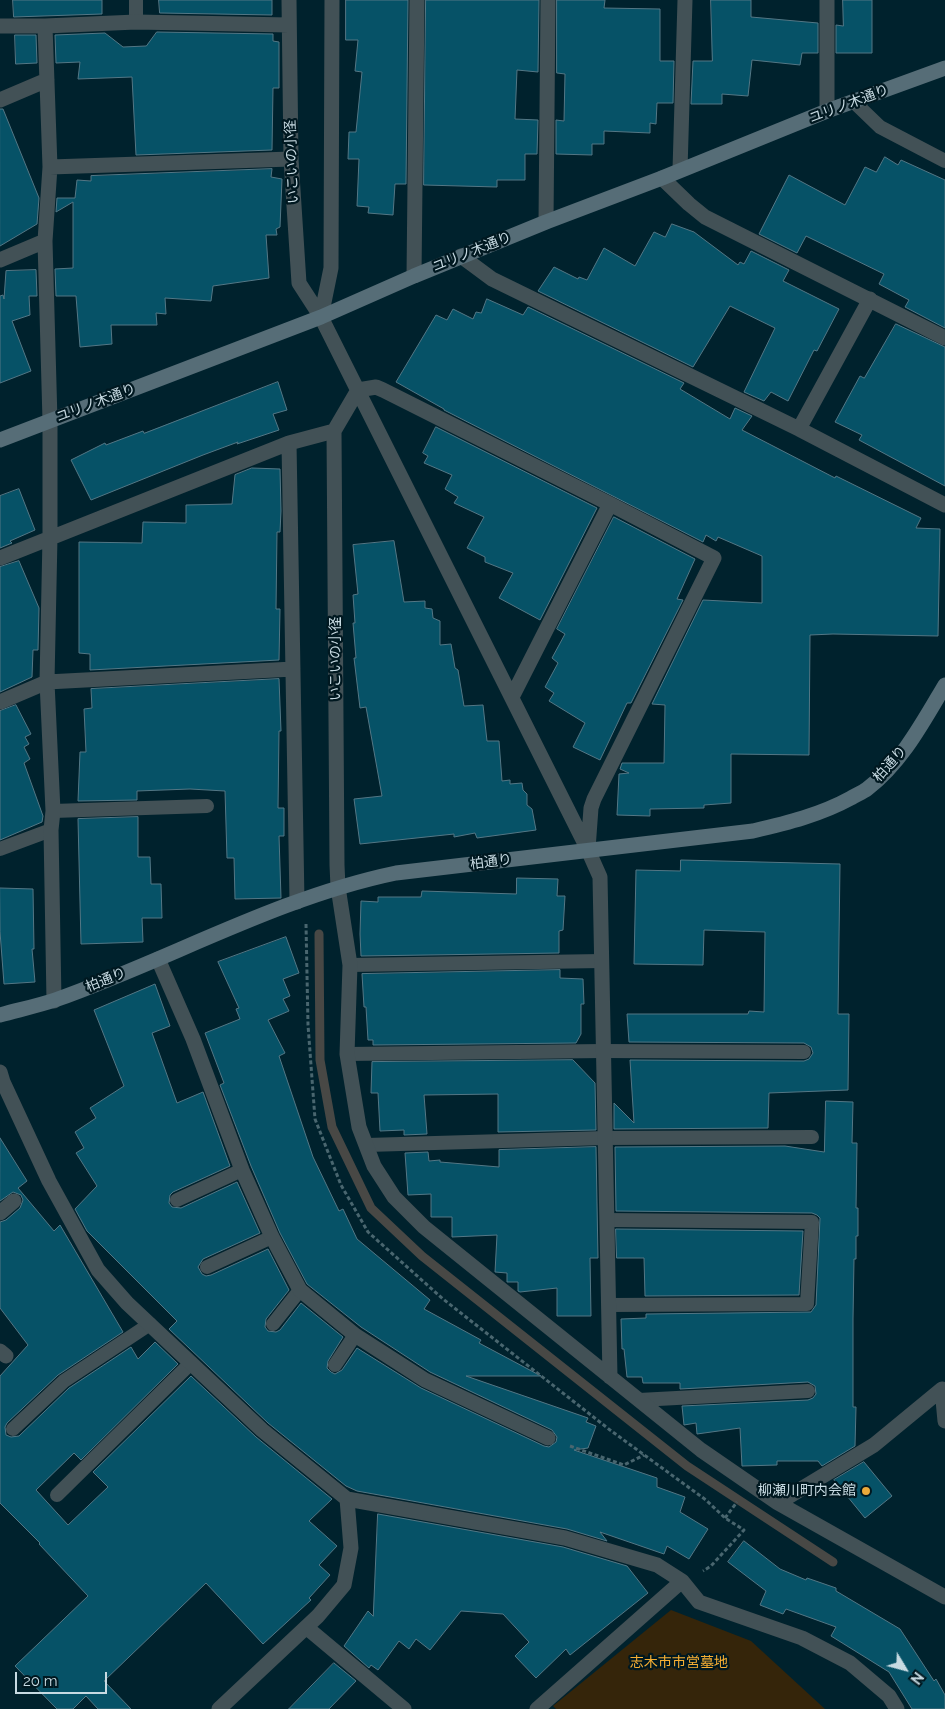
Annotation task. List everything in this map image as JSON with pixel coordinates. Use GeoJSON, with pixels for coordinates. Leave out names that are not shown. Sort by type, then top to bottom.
{"type":"FeatureCollection","features":[{"type":"Feature","properties":{"kind":"street","name":"いこいの小径"},"geometry":{"type":"LineString","coordinates":[[289,0],[291,159],[299,283],[322,317],[600,877],[610,1377]]}},
{"type":"Feature","properties":{"kind":"street"},"geometry":{"type":"LineString","coordinates":[[322,317],[331,268],[332,238],[332,0]]}},
{"type":"Feature","properties":{"kind":"street"},"geometry":{"type":"LineString","coordinates":[[414,276],[417,0]]}},
{"type":"Feature","properties":{"kind":"street"},"geometry":{"type":"LineString","coordinates":[[546,222],[548,0]]}},
{"type":"Feature","properties":{"kind":"street"},"geometry":{"type":"LineString","coordinates":[[680,170],[685,0]]}},
{"type":"Feature","properties":{"kind":"street"},"geometry":{"type":"LineString","coordinates":[[827,0],[827,111]]}},
{"type":"Feature","properties":{"kind":"street"},"geometry":{"type":"LineString","coordinates":[[0,26],[136,22],[288,25]]}},
{"type":"Feature","properties":{"kind":"street"},"geometry":{"type":"LineString","coordinates":[[46,26],[50,166],[45,241],[50,420],[47,682],[53,811],[51,830],[54,1001]]}},
{"type":"Feature","properties":{"kind":"street","name":"ユリノ木通り"},"geometry":{"type":"LineString","coordinates":[[0,440],[322,317],[414,276],[546,222],[662,178],[827,111],[945,68]]}},
{"type":"Feature","properties":{"kind":"street"},"geometry":{"type":"LineString","coordinates":[[0,100],[47,80]]}},
{"type":"Feature","properties":{"kind":"street"},"geometry":{"type":"LineString","coordinates":[[50,166],[291,159]]}},
{"type":"Feature","properties":{"kind":"street"},"geometry":{"type":"LineString","coordinates":[[662,178],[705,217],[945,338]]}},
{"type":"Feature","properties":{"kind":"street"},"geometry":{"type":"LineString","coordinates":[[0,260],[45,241]]}},
{"type":"Feature","properties":{"kind":"street"},"geometry":{"type":"LineString","coordinates":[[462,256],[492,279],[799,429],[945,506]]}},
{"type":"Feature","properties":{"kind":"street"},"geometry":{"type":"LineString","coordinates":[[799,429],[870,299]]}},
{"type":"Feature","properties":{"kind":"street"},"geometry":{"type":"LineString","coordinates":[[0,558],[289,443],[334,431],[358,390],[376,387],[714,558],[594,799],[588,850]]}},
{"type":"Feature","properties":{"kind":"street","name":"いこいの小径"},"geometry":{"type":"LineString","coordinates":[[334,431],[338,887],[350,966],[347,1054],[359,1127],[374,1166],[394,1197],[424,1227],[701,1450],[778,1503],[945,1597]]}},
{"type":"Feature","properties":{"kind":"street"},"geometry":{"type":"LineString","coordinates":[[289,443],[297,902]]}},
{"type":"Feature","properties":{"kind":"street"},"geometry":{"type":"LineString","coordinates":[[512,697],[610,504]]}},
{"type":"Feature","properties":{"kind":"street"},"geometry":{"type":"LineString","coordinates":[[0,702],[47,682],[293,669]]}},
{"type":"Feature","properties":{"kind":"street","name":"柏通り"},"geometry":{"type":"LineString","coordinates":[[0,1015],[54,1001],[338,887],[396,873],[753,831],[802,819],[834,807],[867,789],[898,759],[945,685]]}},
{"type":"Feature","properties":{"kind":"street"},"geometry":{"type":"LineString","coordinates":[[158,959],[193,1039],[242,1170],[272,1237],[300,1290],[355,1335],[425,1380],[548,1438]]}},
{"type":"Feature","properties":{"kind":"street"},"geometry":{"type":"LineString","coordinates":[[0,1072],[49,1181],[98,1270],[127,1303],[262,1430],[347,1499],[565,1538],[657,1565],[682,1581],[699,1602],[802,1638],[850,1662],[888,1696],[897,1709]]}},
{"type":"Feature","properties":{"kind":"street"},"geometry":{"type":"LineString","coordinates":[[0,1214],[14,1201]]}},
{"type":"Feature","properties":{"kind":"street"},"geometry":{"type":"LineString","coordinates":[[778,1503],[874,1445],[942,1389],[945,1421]]}},
{"type":"Feature","properties":{"kind":"street"},"geometry":{"type":"LineString","coordinates":[[219,1709],[318,1616],[344,1585],[351,1548],[347,1499]]}},
{"type":"Feature","properties":{"kind":"street"},"geometry":{"type":"LineString","coordinates":[[537,1709],[682,1581]]}},
{"type":"Feature","properties":{"kind":"street"},"geometry":{"type":"LineString","coordinates":[[306,1627],[404,1709]]}},
{"type":"Feature","properties":{"kind":"lane"},"geometry":{"type":"LineString","coordinates":[[136,0],[136,22]]}},
{"type":"Feature","properties":{"kind":"lane"},"geometry":{"type":"LineString","coordinates":[[853,102],[880,127],[945,161]]}},
{"type":"Feature","properties":{"kind":"lane"},"geometry":{"type":"LineString","coordinates":[[53,811],[208,806]]}},
{"type":"Feature","properties":{"kind":"lane"},"geometry":{"type":"LineString","coordinates":[[0,849],[51,830]]}},
{"type":"Feature","properties":{"kind":"lane"},"geometry":{"type":"LineString","coordinates":[[350,966],[602,962]]}},
{"type":"Feature","properties":{"kind":"lane"},"geometry":{"type":"LineString","coordinates":[[347,1054],[603,1051],[804,1052]]}},
{"type":"Feature","properties":{"kind":"lane"},"geometry":{"type":"LineString","coordinates":[[367,1145],[605,1138],[812,1137]]}},
{"type":"Feature","properties":{"kind":"lane"},"geometry":{"type":"LineString","coordinates":[[177,1200],[242,1170]]}},
{"type":"Feature","properties":{"kind":"lane"},"geometry":{"type":"LineString","coordinates":[[607,1220],[812,1222],[807,1304],[609,1305]]}},
{"type":"Feature","properties":{"kind":"lane"},"geometry":{"type":"LineString","coordinates":[[207,1268],[272,1237]]}},
{"type":"Feature","properties":{"kind":"lane"},"geometry":{"type":"LineString","coordinates":[[273,1324],[300,1290]]}},
{"type":"Feature","properties":{"kind":"lane"},"geometry":{"type":"LineString","coordinates":[[13,1429],[64,1380],[150,1324]]}},
{"type":"Feature","properties":{"kind":"lane"},"geometry":{"type":"LineString","coordinates":[[334,1365],[355,1335]]}},
{"type":"Feature","properties":{"kind":"lane"},"geometry":{"type":"LineString","coordinates":[[57,1495],[191,1363]]}},
{"type":"Feature","properties":{"kind":"lane"},"geometry":{"type":"LineString","coordinates":[[639,1400],[808,1390]]}},
{"type":"Feature","properties":{"kind":"path"},"geometry":{"type":"LineString","coordinates":[[548,1438],[624,1465],[644,1455]]}},
{"type":"Feature","properties":{"kind":"path"},"geometry":{"type":"LineString","coordinates":[[682,1581],[711,1566],[744,1530],[725,1518],[706,1500]]}},
{"type":"Feature","properties":{"kind":"green space","name":"志木市市営墓地"},"geometry":{"type":"Polygon","coordinates":[[[671,1610],[751,1641],[825,1709],[556,1709],[553,1706],[671,1610]]]}},
{"type":"Feature","properties":{"kind":"building"},"geometry":{"type":"Polygon","coordinates":[[[13,0],[102,0],[102,14],[14,17],[13,0]]]}},
{"type":"Feature","properties":{"kind":"building"},"geometry":{"type":"Polygon","coordinates":[[[159,0],[272,0],[272,15],[160,13],[159,0]]]}},
{"type":"Feature","properties":{"kind":"building"},"geometry":{"type":"Polygon","coordinates":[[[346,0],[408,0],[406,184],[395,184],[393,215],[368,213],[369,207],[357,206],[359,159],[348,159],[349,132],[356,132],[362,72],[355,71],[358,40],[346,40],[346,0]]]}},
{"type":"Feature","properties":{"kind":"building"},"geometry":{"type":"Polygon","coordinates":[[[426,0],[539,0],[538,72],[517,70],[515,119],[538,120],[537,154],[525,154],[525,180],[497,180],[497,187],[424,185],[426,0]]]}},
{"type":"Feature","properties":{"kind":"building"},"geometry":{"type":"Polygon","coordinates":[[[557,0],[605,0],[604,8],[660,9],[660,61],[674,61],[673,103],[657,103],[656,124],[650,123],[650,133],[604,131],[604,144],[592,144],[592,155],[556,154],[556,120],[564,121],[565,74],[557,73],[557,0]]]}},
{"type":"Feature","properties":{"kind":"building"},"geometry":{"type":"Polygon","coordinates":[[[711,0],[751,0],[751,17],[818,23],[818,53],[802,53],[800,65],[752,60],[748,96],[722,94],[722,104],[691,104],[693,61],[712,61],[711,0]]]}},
{"type":"Feature","properties":{"kind":"building"},"geometry":{"type":"Polygon","coordinates":[[[843,0],[872,0],[872,53],[836,53],[836,25],[843,26],[843,0]]]}},
{"type":"Feature","properties":{"kind":"building"},"geometry":{"type":"Polygon","coordinates":[[[157,32],[273,34],[273,41],[279,42],[279,88],[273,88],[272,150],[136,155],[132,77],[78,79],[80,62],[56,63],[55,35],[105,33],[123,47],[146,46],[157,32]]]}},
{"type":"Feature","properties":{"kind":"building"},"geometry":{"type":"Polygon","coordinates":[[[15,35],[36,35],[37,63],[16,64],[15,35]]]}},
{"type":"Feature","properties":{"kind":"building"},"geometry":{"type":"Polygon","coordinates":[[[0,109],[3,109],[39,198],[37,224],[0,246],[0,109]]]}},
{"type":"Feature","properties":{"kind":"building"},"geometry":{"type":"Polygon","coordinates":[[[885,157],[898,165],[901,160],[945,180],[945,328],[905,307],[909,300],[879,284],[884,274],[806,236],[797,253],[759,234],[789,175],[845,205],[865,167],[876,172],[885,157]]]}},
{"type":"Feature","properties":{"kind":"building"},"geometry":{"type":"Polygon","coordinates":[[[272,169],[271,177],[282,179],[280,227],[276,229],[277,235],[266,235],[269,278],[213,286],[211,301],[165,298],[166,314],[156,313],[157,325],[111,325],[112,344],[80,347],[76,296],[56,296],[55,269],[73,268],[73,202],[56,212],[57,198],[75,198],[77,180],[91,181],[91,176],[272,169]]]}},
{"type":"Feature","properties":{"kind":"building"},"geometry":{"type":"Polygon","coordinates":[[[672,224],[694,232],[738,265],[740,262],[744,264],[751,251],[789,270],[783,281],[839,309],[817,351],[814,350],[788,401],[771,392],[764,401],[744,392],[775,328],[730,306],[693,367],[538,291],[554,267],[578,279],[579,277],[587,280],[604,248],[635,266],[654,232],[665,237],[672,224]]]}},
{"type":"Feature","properties":{"kind":"building"},"geometry":{"type":"Polygon","coordinates":[[[36,270],[37,296],[29,296],[30,315],[12,321],[31,371],[0,383],[0,296],[3,295],[4,299],[6,271],[36,270]]]}},
{"type":"Feature","properties":{"kind":"building"},"geometry":{"type":"Polygon","coordinates":[[[487,299],[523,315],[528,307],[684,383],[680,389],[730,419],[735,408],[752,416],[742,430],[835,478],[836,476],[921,518],[916,528],[940,529],[938,636],[810,635],[809,755],[731,754],[731,803],[704,805],[704,808],[650,809],[650,816],[617,815],[619,774],[629,773],[620,769],[622,763],[664,763],[665,705],[652,704],[703,600],[762,603],[762,556],[718,537],[716,541],[706,535],[703,542],[444,410],[396,382],[436,315],[447,320],[453,309],[473,319],[476,312],[481,313],[487,299]]]}},
{"type":"Feature","properties":{"kind":"building"},"geometry":{"type":"Polygon","coordinates":[[[896,324],[945,347],[945,486],[859,440],[862,435],[835,422],[860,376],[864,378],[896,324]]]}},
{"type":"Feature","properties":{"kind":"building"},"geometry":{"type":"Polygon","coordinates":[[[278,382],[287,410],[273,414],[279,430],[203,455],[91,500],[71,460],[105,443],[106,445],[143,431],[144,433],[278,382]]]}},
{"type":"Feature","properties":{"kind":"building"},"geometry":{"type":"Polygon","coordinates":[[[436,427],[597,508],[540,620],[499,598],[513,573],[485,562],[485,557],[467,548],[484,517],[454,503],[458,497],[445,489],[452,475],[424,463],[428,456],[423,453],[436,427]]]}},
{"type":"Feature","properties":{"kind":"building"},"geometry":{"type":"Polygon","coordinates":[[[252,468],[280,469],[281,511],[280,532],[277,532],[276,609],[280,609],[279,660],[90,670],[90,654],[79,653],[79,542],[142,543],[143,522],[186,523],[186,505],[232,504],[235,475],[252,468]]]}},
{"type":"Feature","properties":{"kind":"building"},"geometry":{"type":"Polygon","coordinates":[[[19,489],[35,530],[10,541],[12,543],[0,548],[0,496],[19,489]]]}},
{"type":"Feature","properties":{"kind":"building"},"geometry":{"type":"Polygon","coordinates":[[[614,517],[695,559],[677,599],[683,600],[631,703],[627,703],[600,760],[573,747],[585,723],[549,701],[554,693],[545,687],[558,663],[552,658],[565,634],[557,629],[614,517]]]}},
{"type":"Feature","properties":{"kind":"building"},"geometry":{"type":"Polygon","coordinates":[[[394,541],[404,602],[425,601],[425,608],[432,609],[433,618],[440,621],[440,645],[451,644],[455,668],[458,670],[464,706],[483,705],[487,741],[499,741],[502,781],[510,780],[510,784],[522,783],[523,790],[527,794],[527,805],[532,809],[536,830],[477,838],[475,833],[454,837],[454,834],[360,844],[354,799],[382,796],[366,707],[360,708],[354,658],[356,658],[353,595],[358,594],[353,545],[394,541]]]}},
{"type":"Feature","properties":{"kind":"building"},"geometry":{"type":"Polygon","coordinates":[[[19,561],[39,608],[38,650],[33,650],[32,677],[0,692],[0,567],[19,561]]]}},
{"type":"Feature","properties":{"kind":"building"},"geometry":{"type":"Polygon","coordinates":[[[279,679],[281,731],[279,731],[278,808],[284,808],[284,836],[279,836],[281,898],[235,899],[234,858],[227,858],[225,791],[190,789],[137,791],[137,800],[78,801],[80,752],[86,752],[84,709],[92,708],[91,689],[279,679]]]}},
{"type":"Feature","properties":{"kind":"building"},"geometry":{"type":"Polygon","coordinates":[[[16,705],[31,734],[25,737],[29,744],[24,747],[30,759],[24,763],[43,816],[42,822],[0,840],[0,711],[16,705]]]}},
{"type":"Feature","properties":{"kind":"building"},"geometry":{"type":"Polygon","coordinates":[[[138,817],[138,857],[150,857],[151,884],[161,884],[162,918],[142,918],[143,942],[81,944],[78,819],[138,817]]]}},
{"type":"Feature","properties":{"kind":"building"},"geometry":{"type":"Polygon","coordinates":[[[681,860],[840,864],[838,1014],[849,1014],[848,1090],[769,1093],[768,1128],[614,1129],[614,1103],[634,1123],[630,1060],[804,1061],[809,1059],[813,1053],[811,1047],[804,1043],[629,1042],[627,1014],[748,1014],[749,1011],[764,1012],[765,932],[704,930],[703,965],[634,964],[636,870],[680,871],[681,860]]]}},
{"type":"Feature","properties":{"kind":"building"},"geometry":{"type":"Polygon","coordinates":[[[517,878],[558,879],[557,896],[565,896],[563,930],[559,931],[559,953],[361,956],[361,901],[378,902],[378,897],[421,897],[422,891],[516,894],[517,878]]]}},
{"type":"Feature","properties":{"kind":"building"},"geometry":{"type":"Polygon","coordinates":[[[0,888],[33,889],[34,949],[32,949],[35,982],[4,984],[0,932],[0,888]]]}},
{"type":"Feature","properties":{"kind":"building"},"geometry":{"type":"Polygon","coordinates":[[[286,937],[299,973],[283,979],[290,996],[283,999],[289,1011],[268,1020],[285,1053],[279,1056],[313,1157],[339,1211],[343,1209],[357,1239],[430,1300],[424,1309],[481,1340],[479,1343],[541,1376],[466,1376],[588,1418],[586,1422],[596,1426],[588,1448],[574,1450],[657,1478],[657,1487],[685,1497],[680,1512],[708,1529],[689,1559],[667,1546],[664,1554],[600,1532],[607,1541],[567,1529],[357,1491],[346,1486],[268,1423],[169,1329],[177,1321],[87,1231],[75,1209],[97,1186],[76,1153],[84,1148],[75,1132],[96,1118],[90,1108],[124,1086],[94,1010],[155,984],[170,1026],[152,1033],[177,1103],[203,1092],[230,1166],[173,1192],[170,1195],[169,1203],[172,1207],[181,1208],[237,1182],[260,1233],[203,1259],[198,1267],[202,1274],[206,1276],[211,1275],[268,1249],[289,1290],[266,1319],[265,1327],[268,1331],[276,1332],[280,1330],[301,1303],[343,1337],[328,1361],[327,1368],[331,1372],[335,1374],[342,1370],[357,1348],[421,1388],[544,1446],[549,1447],[556,1442],[557,1437],[552,1430],[430,1372],[361,1327],[307,1284],[280,1233],[251,1166],[220,1085],[224,1083],[205,1033],[240,1019],[236,1009],[239,1008],[218,962],[286,937]]]}},
{"type":"Feature","properties":{"kind":"building"},"geometry":{"type":"Polygon","coordinates":[[[560,970],[560,978],[583,979],[584,1004],[581,1004],[581,1034],[576,1043],[373,1045],[373,1040],[368,1040],[362,974],[560,970]]]}},
{"type":"Feature","properties":{"kind":"building"},"geometry":{"type":"Polygon","coordinates":[[[573,1060],[595,1083],[596,1130],[498,1132],[498,1094],[424,1095],[427,1134],[404,1135],[404,1130],[380,1131],[378,1093],[371,1093],[372,1062],[573,1060]]]}},
{"type":"Feature","properties":{"kind":"building"},"geometry":{"type":"Polygon","coordinates":[[[826,1101],[853,1102],[852,1143],[857,1143],[856,1208],[858,1208],[858,1236],[856,1236],[856,1259],[854,1259],[853,1319],[853,1407],[856,1407],[855,1446],[822,1466],[818,1461],[777,1461],[777,1465],[742,1466],[740,1428],[697,1434],[696,1423],[684,1425],[682,1406],[808,1400],[816,1394],[815,1386],[808,1382],[680,1389],[680,1383],[643,1383],[642,1377],[627,1377],[624,1349],[622,1349],[621,1319],[646,1318],[646,1314],[811,1312],[816,1305],[820,1218],[812,1213],[616,1211],[615,1147],[785,1146],[824,1152],[826,1101]]]}},
{"type":"Feature","properties":{"kind":"building"},"geometry":{"type":"Polygon","coordinates":[[[0,1138],[27,1181],[18,1188],[54,1231],[60,1225],[123,1332],[58,1375],[7,1423],[5,1427],[6,1435],[11,1437],[19,1436],[69,1388],[131,1347],[138,1359],[155,1342],[178,1364],[81,1460],[74,1453],[36,1490],[68,1525],[108,1487],[93,1472],[191,1376],[256,1437],[332,1499],[309,1521],[337,1546],[319,1565],[330,1575],[309,1598],[311,1600],[263,1644],[206,1583],[104,1681],[131,1709],[98,1709],[86,1696],[73,1709],[57,1709],[15,1666],[88,1596],[40,1543],[0,1503],[0,1376],[28,1345],[0,1308],[0,1222],[6,1220],[20,1208],[23,1200],[21,1195],[13,1192],[0,1201],[0,1138]]]}},
{"type":"Feature","properties":{"kind":"building"},"geometry":{"type":"Polygon","coordinates":[[[596,1147],[598,1258],[590,1258],[591,1316],[557,1316],[557,1288],[518,1291],[518,1282],[507,1282],[507,1273],[495,1272],[497,1235],[452,1237],[452,1217],[431,1217],[431,1194],[408,1195],[405,1153],[428,1152],[429,1161],[440,1160],[440,1162],[499,1167],[499,1150],[596,1147]]]}},
{"type":"Feature","properties":{"kind":"building"},"geometry":{"type":"Polygon","coordinates":[[[616,1229],[803,1231],[799,1295],[645,1296],[644,1258],[617,1258],[616,1229]]]}},
{"type":"Feature","properties":{"kind":"building","name":"柳瀬川町内会館"},"geometry":{"type":"Polygon","coordinates":[[[864,1462],[892,1496],[865,1518],[834,1480],[864,1462]]]}},
{"type":"Feature","properties":{"kind":"building"},"geometry":{"type":"Polygon","coordinates":[[[378,1514],[563,1547],[627,1566],[648,1593],[570,1655],[566,1649],[536,1678],[515,1656],[529,1642],[503,1614],[461,1611],[430,1650],[416,1639],[409,1649],[399,1641],[378,1670],[371,1665],[369,1668],[344,1646],[368,1611],[373,1616],[378,1514]]]}},
{"type":"Feature","properties":{"kind":"building"},"geometry":{"type":"Polygon","coordinates":[[[744,1541],[780,1569],[806,1580],[807,1578],[836,1588],[836,1591],[900,1629],[934,1681],[936,1679],[945,1695],[945,1709],[912,1709],[889,1672],[831,1636],[836,1627],[786,1609],[783,1614],[760,1605],[766,1591],[728,1562],[744,1541]]]}},
{"type":"Feature","properties":{"kind":"building"},"geometry":{"type":"Polygon","coordinates":[[[334,1663],[356,1681],[329,1709],[289,1709],[334,1663]]]}},
{"type":"Feature","properties":{"kind":"waterway"},"geometry":{"type":"LineString","coordinates":[[319,934],[320,1060],[332,1127],[371,1208],[422,1256],[687,1466],[833,1562]]}},
{"type":"Feature","properties":{"kind":"place","name":"柳瀬川町内会館"},"geometry":{"type":"Point","coordinates":[866,1491]}}]}
